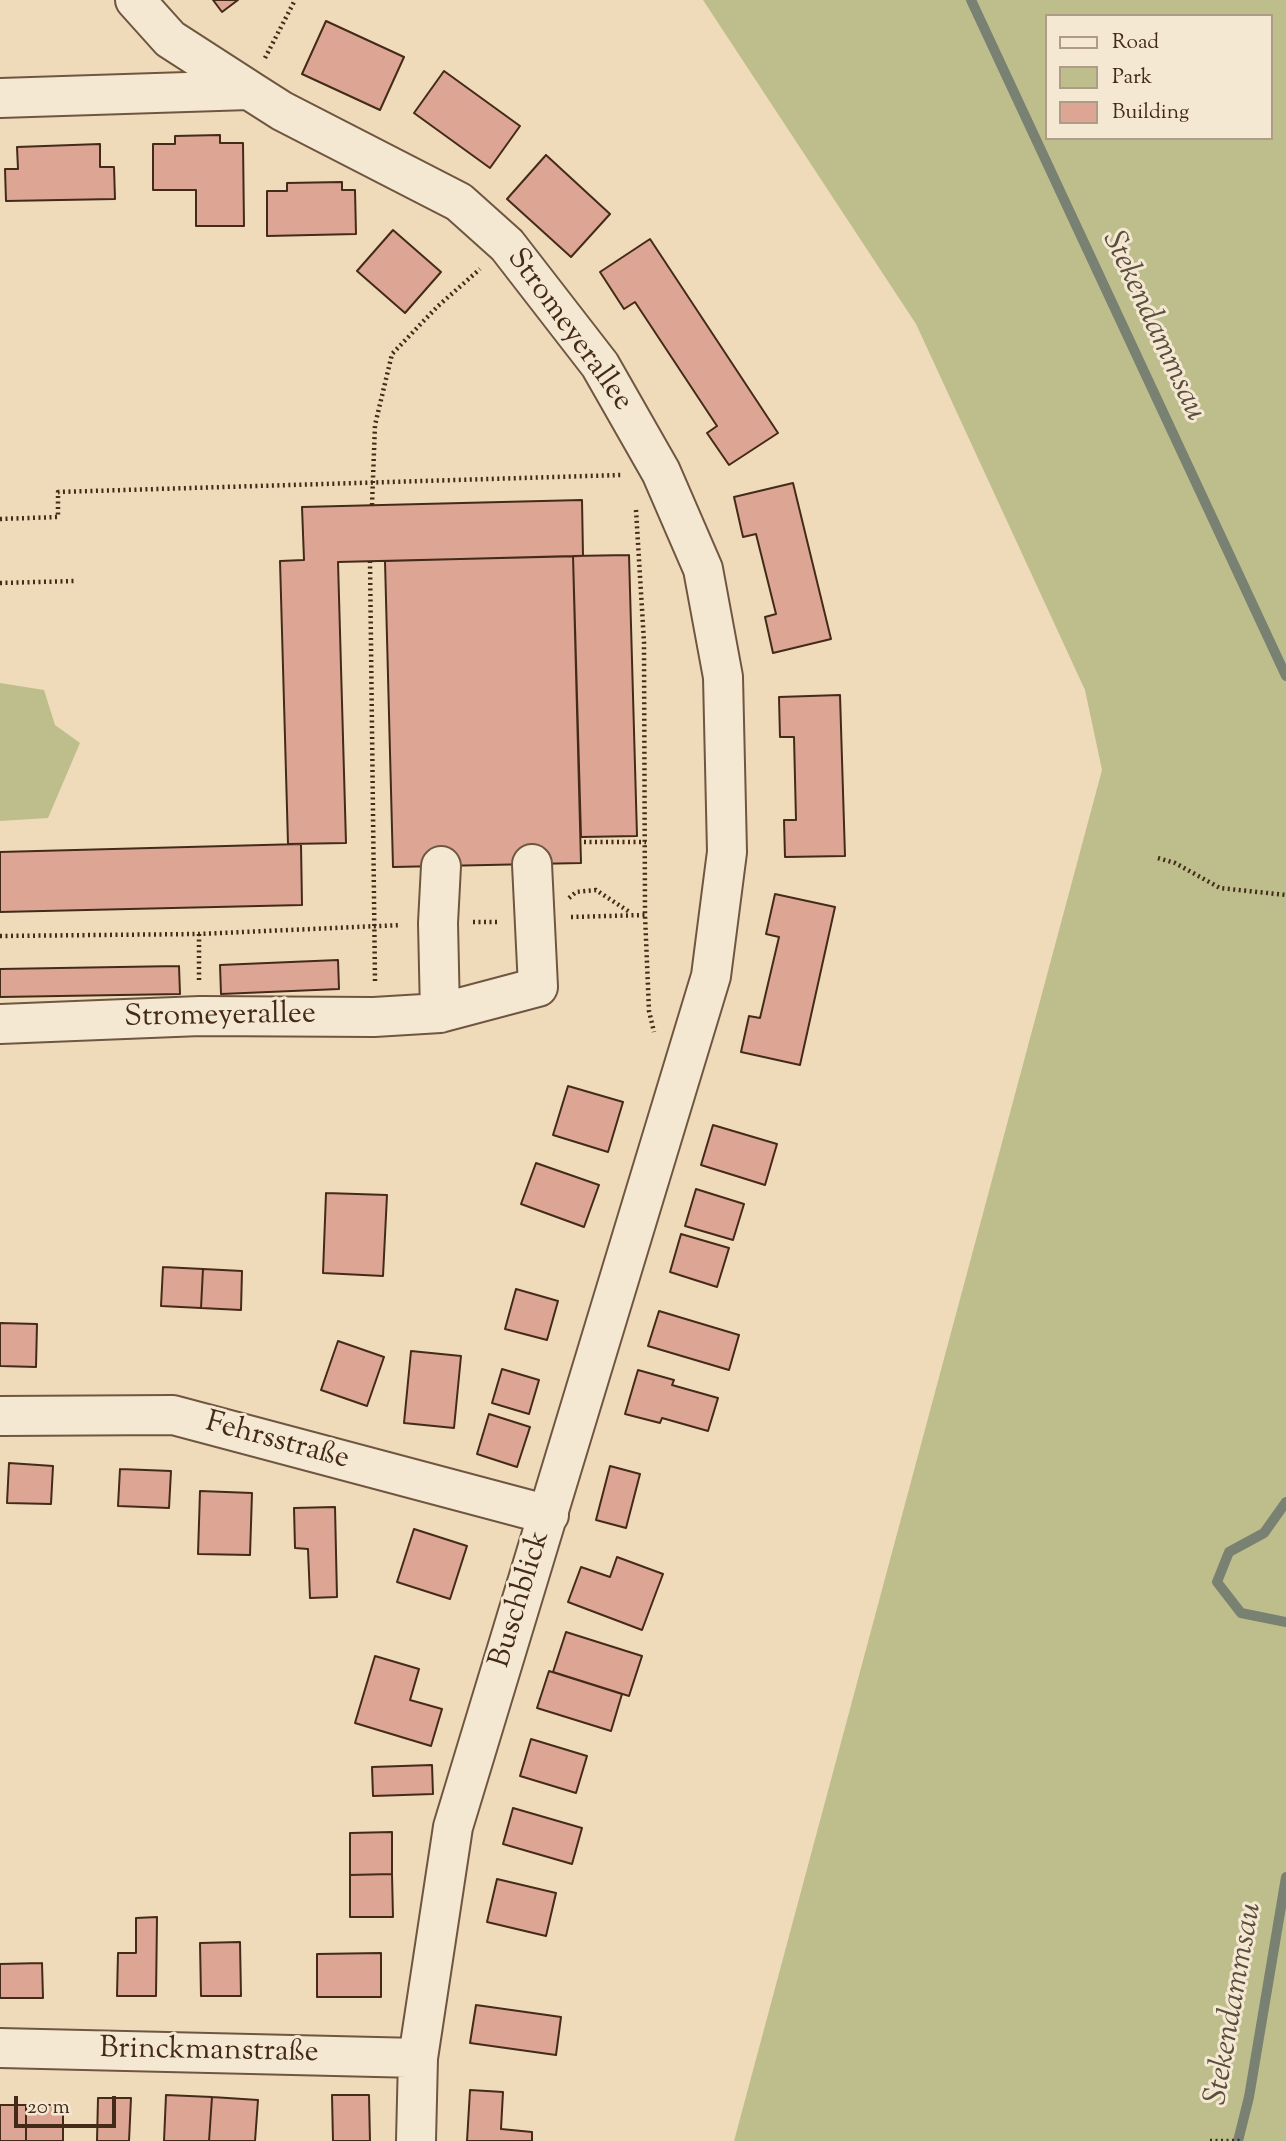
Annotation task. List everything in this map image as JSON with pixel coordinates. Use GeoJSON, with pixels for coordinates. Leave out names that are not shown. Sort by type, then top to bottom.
{"type":"FeatureCollection","features":[{"type":"Feature","properties":{"kind":"street","name":"Stromeyerallee"},"geometry":{"type":"LineString","coordinates":[[135,0],[170,39],[282,111],[459,202],[507,245],[600,365],[648,473],[703,569],[723,677],[727,852],[711,976],[682,1070]]}},
{"type":"Feature","properties":{"kind":"street"},"geometry":{"type":"LineString","coordinates":[[0,98],[249,90]]}},
{"type":"Feature","properties":{"kind":"street","name":"Stromeyerallee"},"geometry":{"type":"LineString","coordinates":[[0,1024],[200,1016],[374,1017],[440,1013],[538,987],[545,920],[532,864]]}},
{"type":"Feature","properties":{"kind":"street"},"geometry":{"type":"LineString","coordinates":[[440,1013],[438,923],[441,866]]}},
{"type":"Feature","properties":{"kind":"street","name":"Buschblick"},"geometry":{"type":"LineString","coordinates":[[416,2141],[418,2058],[453,1827],[682,1070]]}},
{"type":"Feature","properties":{"kind":"street","name":"Fehrsstraße"},"geometry":{"type":"LineString","coordinates":[[0,1416],[173,1415],[548,1515]]}},
{"type":"Feature","properties":{"kind":"street","name":"Brinckmanstraße"},"geometry":{"type":"LineString","coordinates":[[0,2048],[418,2058]]}},
{"type":"Feature","properties":{"kind":"path"},"geometry":{"type":"LineString","coordinates":[[249,90],[295,0]]}},
{"type":"Feature","properties":{"kind":"path"},"geometry":{"type":"LineString","coordinates":[[372,505],[374,425],[392,354],[438,306],[507,245]]}},
{"type":"Feature","properties":{"kind":"path"},"geometry":{"type":"LineString","coordinates":[[0,519],[58,517],[58,492],[373,484],[648,473],[644,642],[645,915],[649,1011],[655,1038]]}},
{"type":"Feature","properties":{"kind":"path"},"geometry":{"type":"LineString","coordinates":[[370,562],[376,927],[374,1017]]}},
{"type":"Feature","properties":{"kind":"path"},"geometry":{"type":"LineString","coordinates":[[0,583],[75,580]]}},
{"type":"Feature","properties":{"kind":"path"},"geometry":{"type":"LineString","coordinates":[[584,842],[646,842]]}},
{"type":"Feature","properties":{"kind":"path"},"geometry":{"type":"LineString","coordinates":[[1158,858],[1220,888],[1286,895]]}},
{"type":"Feature","properties":{"kind":"path"},"geometry":{"type":"LineString","coordinates":[[545,920],[576,892],[596,890],[633,914]]}},
{"type":"Feature","properties":{"kind":"path"},"geometry":{"type":"LineString","coordinates":[[0,936],[199,934],[645,915]]}},
{"type":"Feature","properties":{"kind":"path"},"geometry":{"type":"LineString","coordinates":[[199,934],[200,1016]]}},
{"type":"Feature","properties":{"kind":"path"},"geometry":{"type":"LineString","coordinates":[[1212,2140],[1241,2141]]}},
{"type":"Feature","properties":{"kind":"green space"},"geometry":{"type":"Polygon","coordinates":[[[703,0],[1286,0],[1286,2141],[734,2141],[1102,770],[1085,690],[916,324],[703,0]]]}},
{"type":"Feature","properties":{"kind":"green space"},"geometry":{"type":"Polygon","coordinates":[[[0,683],[44,690],[55,725],[80,743],[48,818],[0,821],[0,683]]]}},
{"type":"Feature","properties":{"kind":"building"},"geometry":{"type":"Polygon","coordinates":[[[213,0],[238,0],[222,12],[213,0]]]}},
{"type":"Feature","properties":{"kind":"building"},"geometry":{"type":"Polygon","coordinates":[[[326,21],[404,57],[380,110],[302,74],[326,21]]]}},
{"type":"Feature","properties":{"kind":"building"},"geometry":{"type":"Polygon","coordinates":[[[444,71],[520,126],[490,168],[414,113],[444,71]]]}},
{"type":"Feature","properties":{"kind":"building"},"geometry":{"type":"Polygon","coordinates":[[[220,135],[220,143],[243,143],[244,226],[196,226],[196,190],[153,190],[153,144],[175,144],[175,136],[220,135]]]}},
{"type":"Feature","properties":{"kind":"building"},"geometry":{"type":"Polygon","coordinates":[[[100,144],[100,167],[114,167],[115,199],[6,201],[5,169],[18,169],[17,147],[100,144]]]}},
{"type":"Feature","properties":{"kind":"building"},"geometry":{"type":"Polygon","coordinates":[[[546,155],[610,214],[571,257],[507,199],[546,155]]]}},
{"type":"Feature","properties":{"kind":"building"},"geometry":{"type":"Polygon","coordinates":[[[342,182],[342,190],[355,190],[356,234],[267,236],[267,191],[287,191],[287,183],[342,182]]]}},
{"type":"Feature","properties":{"kind":"building"},"geometry":{"type":"Polygon","coordinates":[[[393,230],[441,272],[405,313],[357,271],[393,230]]]}},
{"type":"Feature","properties":{"kind":"building"},"geometry":{"type":"Polygon","coordinates":[[[650,239],[778,433],[729,465],[707,433],[717,426],[635,302],[624,309],[600,272],[650,239]]]}},
{"type":"Feature","properties":{"kind":"building"},"geometry":{"type":"Polygon","coordinates":[[[793,483],[831,639],[773,653],[765,617],[776,614],[756,534],[743,537],[734,497],[793,483]]]}},
{"type":"Feature","properties":{"kind":"building"},"geometry":{"type":"Polygon","coordinates":[[[582,500],[583,556],[338,562],[346,843],[288,844],[280,561],[304,560],[302,507],[582,500]]]}},
{"type":"Feature","properties":{"kind":"building"},"geometry":{"type":"Polygon","coordinates":[[[629,555],[637,836],[581,837],[573,556],[629,555]]]}},
{"type":"Feature","properties":{"kind":"building"},"geometry":{"type":"Polygon","coordinates":[[[573,556],[581,863],[393,867],[385,561],[573,556]]]}},
{"type":"Feature","properties":{"kind":"building"},"geometry":{"type":"Polygon","coordinates":[[[840,695],[845,856],[785,857],[784,820],[796,820],[794,737],[780,737],[779,697],[840,695]]]}},
{"type":"Feature","properties":{"kind":"building"},"geometry":{"type":"Polygon","coordinates":[[[301,844],[302,905],[0,912],[0,852],[301,844]]]}},
{"type":"Feature","properties":{"kind":"building"},"geometry":{"type":"Polygon","coordinates":[[[775,894],[835,907],[800,1065],[741,1052],[749,1016],[760,1018],[779,937],[766,934],[775,894]]]}},
{"type":"Feature","properties":{"kind":"building"},"geometry":{"type":"Polygon","coordinates":[[[338,960],[339,989],[221,994],[220,965],[338,960]]]}},
{"type":"Feature","properties":{"kind":"building"},"geometry":{"type":"Polygon","coordinates":[[[179,966],[180,994],[0,997],[0,969],[179,966]]]}},
{"type":"Feature","properties":{"kind":"building"},"geometry":{"type":"Polygon","coordinates":[[[568,1086],[623,1102],[608,1152],[553,1135],[568,1086]]]}},
{"type":"Feature","properties":{"kind":"building"},"geometry":{"type":"Polygon","coordinates":[[[713,1125],[777,1144],[765,1185],[701,1165],[713,1125]]]}},
{"type":"Feature","properties":{"kind":"building"},"geometry":{"type":"Polygon","coordinates":[[[536,1163],[599,1185],[584,1227],[521,1204],[536,1163]]]}},
{"type":"Feature","properties":{"kind":"building"},"geometry":{"type":"Polygon","coordinates":[[[696,1189],[744,1204],[733,1240],[685,1226],[696,1189]]]}},
{"type":"Feature","properties":{"kind":"building"},"geometry":{"type":"Polygon","coordinates":[[[326,1193],[387,1195],[383,1276],[323,1273],[326,1193]]]}},
{"type":"Feature","properties":{"kind":"building"},"geometry":{"type":"Polygon","coordinates":[[[681,1234],[729,1248],[717,1287],[670,1272],[681,1234]]]}},
{"type":"Feature","properties":{"kind":"building"},"geometry":{"type":"Polygon","coordinates":[[[163,1267],[203,1269],[201,1308],[161,1306],[163,1267]]]}},
{"type":"Feature","properties":{"kind":"building"},"geometry":{"type":"Polygon","coordinates":[[[203,1269],[242,1271],[241,1310],[201,1308],[203,1269]]]}},
{"type":"Feature","properties":{"kind":"building"},"geometry":{"type":"Polygon","coordinates":[[[516,1289],[558,1301],[547,1340],[505,1329],[516,1289]]]}},
{"type":"Feature","properties":{"kind":"building"},"geometry":{"type":"Polygon","coordinates":[[[659,1311],[739,1335],[729,1370],[648,1346],[659,1311]]]}},
{"type":"Feature","properties":{"kind":"building"},"geometry":{"type":"Polygon","coordinates":[[[0,1323],[37,1324],[36,1367],[0,1366],[0,1323]]]}},
{"type":"Feature","properties":{"kind":"building"},"geometry":{"type":"Polygon","coordinates":[[[338,1341],[384,1357],[367,1406],[321,1390],[338,1341]]]}},
{"type":"Feature","properties":{"kind":"building"},"geometry":{"type":"Polygon","coordinates":[[[411,1351],[461,1356],[454,1428],[404,1423],[411,1351]]]}},
{"type":"Feature","properties":{"kind":"building"},"geometry":{"type":"Polygon","coordinates":[[[502,1369],[539,1380],[529,1414],[492,1403],[502,1369]]]}},
{"type":"Feature","properties":{"kind":"building"},"geometry":{"type":"Polygon","coordinates":[[[638,1370],[674,1380],[672,1385],[718,1398],[708,1431],[662,1418],[660,1423],[625,1414],[638,1370]]]}},
{"type":"Feature","properties":{"kind":"building"},"geometry":{"type":"Polygon","coordinates":[[[489,1414],[530,1427],[517,1467],[477,1454],[489,1414]]]}},
{"type":"Feature","properties":{"kind":"building"},"geometry":{"type":"Polygon","coordinates":[[[9,1463],[53,1466],[51,1504],[7,1503],[9,1463]]]}},
{"type":"Feature","properties":{"kind":"building"},"geometry":{"type":"Polygon","coordinates":[[[610,1466],[640,1474],[626,1528],[596,1520],[610,1466]]]}},
{"type":"Feature","properties":{"kind":"building"},"geometry":{"type":"Polygon","coordinates":[[[120,1469],[171,1471],[169,1508],[118,1506],[120,1469]]]}},
{"type":"Feature","properties":{"kind":"building"},"geometry":{"type":"Polygon","coordinates":[[[200,1491],[252,1493],[250,1555],[198,1554],[200,1491]]]}},
{"type":"Feature","properties":{"kind":"building"},"geometry":{"type":"Polygon","coordinates":[[[335,1507],[337,1597],[310,1598],[308,1549],[295,1548],[294,1508],[335,1507]]]}},
{"type":"Feature","properties":{"kind":"building"},"geometry":{"type":"Polygon","coordinates":[[[414,1529],[467,1546],[450,1599],[397,1582],[414,1529]]]}},
{"type":"Feature","properties":{"kind":"building"},"geometry":{"type":"Polygon","coordinates":[[[617,1557],[663,1574],[642,1630],[568,1602],[581,1567],[610,1577],[617,1557]]]}},
{"type":"Feature","properties":{"kind":"building"},"geometry":{"type":"Polygon","coordinates":[[[566,1632],[642,1656],[629,1696],[553,1672],[566,1632]]]}},
{"type":"Feature","properties":{"kind":"building"},"geometry":{"type":"Polygon","coordinates":[[[375,1656],[419,1669],[410,1700],[442,1709],[431,1746],[355,1723],[375,1656]]]}},
{"type":"Feature","properties":{"kind":"building"},"geometry":{"type":"Polygon","coordinates":[[[549,1671],[622,1694],[611,1731],[537,1708],[549,1671]]]}},
{"type":"Feature","properties":{"kind":"building"},"geometry":{"type":"Polygon","coordinates":[[[531,1739],[587,1756],[576,1793],[520,1776],[531,1739]]]}},
{"type":"Feature","properties":{"kind":"building"},"geometry":{"type":"Polygon","coordinates":[[[432,1765],[433,1794],[373,1796],[372,1767],[432,1765]]]}},
{"type":"Feature","properties":{"kind":"building"},"geometry":{"type":"Polygon","coordinates":[[[513,1808],[582,1828],[572,1864],[503,1844],[513,1808]]]}},
{"type":"Feature","properties":{"kind":"building"},"geometry":{"type":"Polygon","coordinates":[[[392,1832],[392,1874],[350,1875],[350,1833],[392,1832]]]}},
{"type":"Feature","properties":{"kind":"building"},"geometry":{"type":"Polygon","coordinates":[[[392,1874],[393,1917],[350,1917],[350,1875],[392,1874]]]}},
{"type":"Feature","properties":{"kind":"building"},"geometry":{"type":"Polygon","coordinates":[[[497,1879],[556,1893],[546,1936],[487,1922],[497,1879]]]}},
{"type":"Feature","properties":{"kind":"building"},"geometry":{"type":"Polygon","coordinates":[[[157,1917],[156,1996],[117,1996],[118,1953],[136,1953],[136,1918],[157,1917]]]}},
{"type":"Feature","properties":{"kind":"building"},"geometry":{"type":"Polygon","coordinates":[[[240,1942],[241,1996],[201,1996],[200,1943],[240,1942]]]}},
{"type":"Feature","properties":{"kind":"building"},"geometry":{"type":"Polygon","coordinates":[[[381,1953],[381,1997],[317,1997],[317,1954],[381,1953]]]}},
{"type":"Feature","properties":{"kind":"building"},"geometry":{"type":"Polygon","coordinates":[[[42,1963],[43,1998],[0,1998],[0,1964],[42,1963]]]}},
{"type":"Feature","properties":{"kind":"building"},"geometry":{"type":"Polygon","coordinates":[[[476,2005],[561,2017],[556,2055],[470,2043],[476,2005]]]}},
{"type":"Feature","properties":{"kind":"building"},"geometry":{"type":"Polygon","coordinates":[[[470,2090],[503,2092],[501,2129],[532,2132],[532,2141],[467,2141],[470,2090]]]}},
{"type":"Feature","properties":{"kind":"building"},"geometry":{"type":"Polygon","coordinates":[[[166,2095],[212,2097],[209,2141],[164,2141],[166,2095]]]}},
{"type":"Feature","properties":{"kind":"building"},"geometry":{"type":"Polygon","coordinates":[[[332,2095],[369,2095],[370,2141],[333,2141],[332,2095]]]}},
{"type":"Feature","properties":{"kind":"building"},"geometry":{"type":"Polygon","coordinates":[[[212,2097],[258,2100],[255,2141],[209,2141],[212,2097]]]}},
{"type":"Feature","properties":{"kind":"building"},"geometry":{"type":"Polygon","coordinates":[[[98,2098],[131,2098],[129,2141],[97,2141],[98,2098]]]}},
{"type":"Feature","properties":{"kind":"building"},"geometry":{"type":"Polygon","coordinates":[[[0,2105],[26,2105],[26,2141],[0,2141],[0,2105]]]}},
{"type":"Feature","properties":{"kind":"building"},"geometry":{"type":"Polygon","coordinates":[[[26,2105],[63,2105],[63,2141],[26,2141],[26,2105]]]}},
{"type":"Feature","properties":{"kind":"waterway","name":"Stekendammsau"},"geometry":{"type":"LineString","coordinates":[[971,0],[1286,676]]}},
{"type":"Feature","properties":{"kind":"waterway","name":"Stekendammsau"},"geometry":{"type":"LineString","coordinates":[[1286,1502],[1264,1533],[1229,1552],[1217,1582],[1241,1613],[1286,1622]]}},
{"type":"Feature","properties":{"kind":"waterway","name":"Stekendammsau"},"geometry":{"type":"LineString","coordinates":[[1238,2141],[1249,2097],[1286,1877]]}}]}
